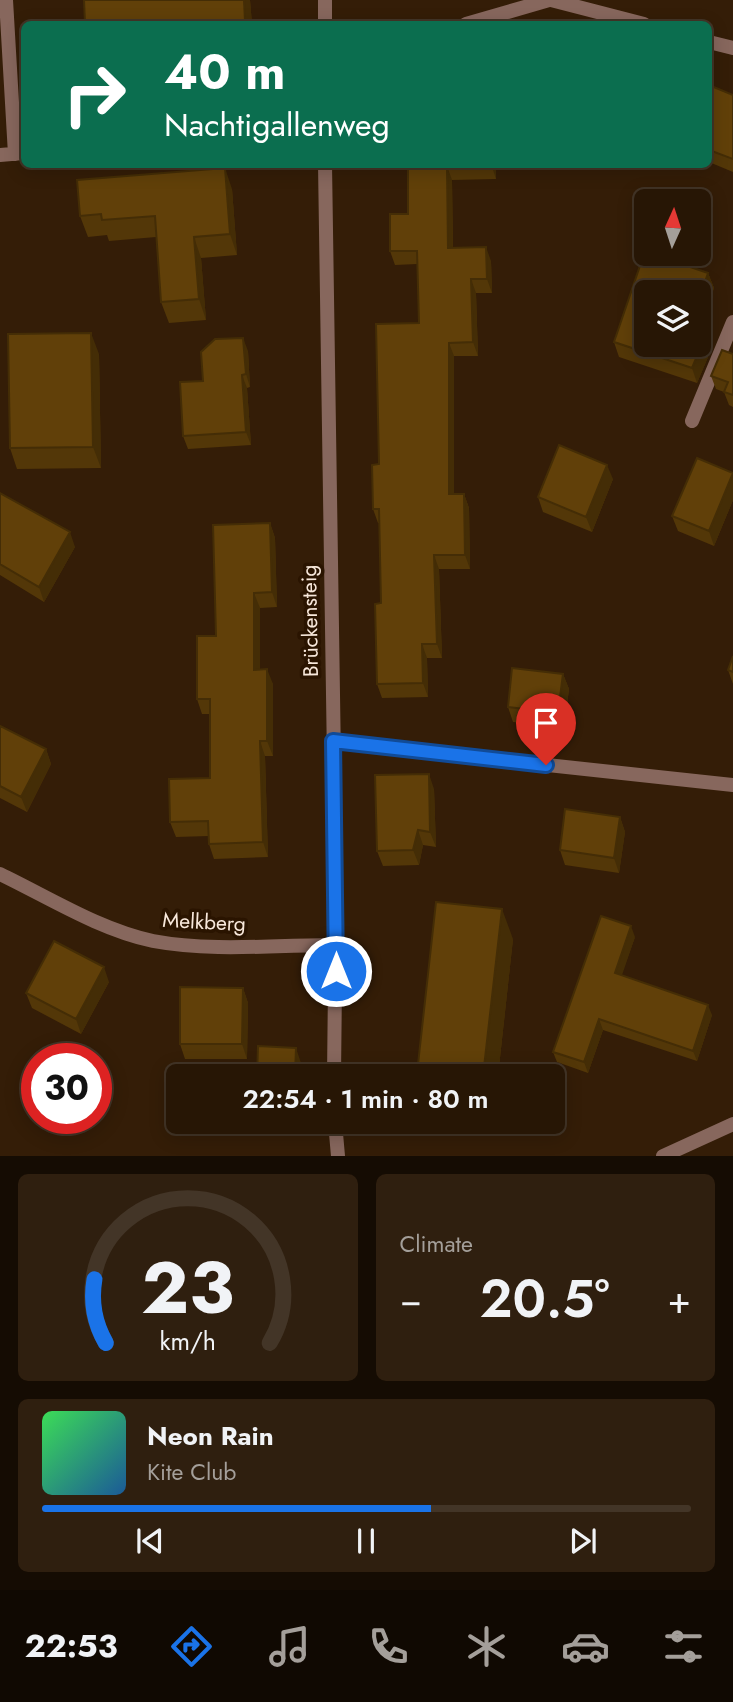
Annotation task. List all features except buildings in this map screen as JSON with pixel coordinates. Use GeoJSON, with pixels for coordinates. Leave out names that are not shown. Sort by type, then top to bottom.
{"type":"FeatureCollection","features":[{"type":"Feature","properties":{"kind":"street"},"geometry":{"type":"LineString","coordinates":[[0,155],[20,154],[6,0]]}},
{"type":"Feature","properties":{"kind":"street"},"geometry":{"type":"LineString","coordinates":[[325,0],[325,21]]}},
{"type":"Feature","properties":{"kind":"street"},"geometry":{"type":"LineString","coordinates":[[476,21],[550,0],[632,21]]}},
{"type":"Feature","properties":{"kind":"street"},"geometry":{"type":"LineString","coordinates":[[712,43],[733,48]]}},
{"type":"Feature","properties":{"kind":"street","name":"Brückensteig"},"geometry":{"type":"LineString","coordinates":[[325,168],[336,945],[334,1064]]}},
{"type":"Feature","properties":{"kind":"street"},"geometry":{"type":"LineString","coordinates":[[692,421],[733,322]]}},
{"type":"Feature","properties":{"kind":"street"},"geometry":{"type":"LineString","coordinates":[[333,741],[733,785]]}},
{"type":"Feature","properties":{"kind":"street","name":"Melkberg"},"geometry":{"type":"LineString","coordinates":[[0,874],[108,926],[151,940],[188,945],[336,945]]}},
{"type":"Feature","properties":{"kind":"street"},"geometry":{"type":"LineString","coordinates":[[663,1156],[733,1124]]}},
{"type":"Feature","properties":{"kind":"street"},"geometry":{"type":"LineString","coordinates":[[336,1134],[338,1156]]}},
{"type":"Feature","properties":{"kind":"route"},"geometry":{"type":"LineString","coordinates":[[336,971],[333,741],[546,765]]}}]}
